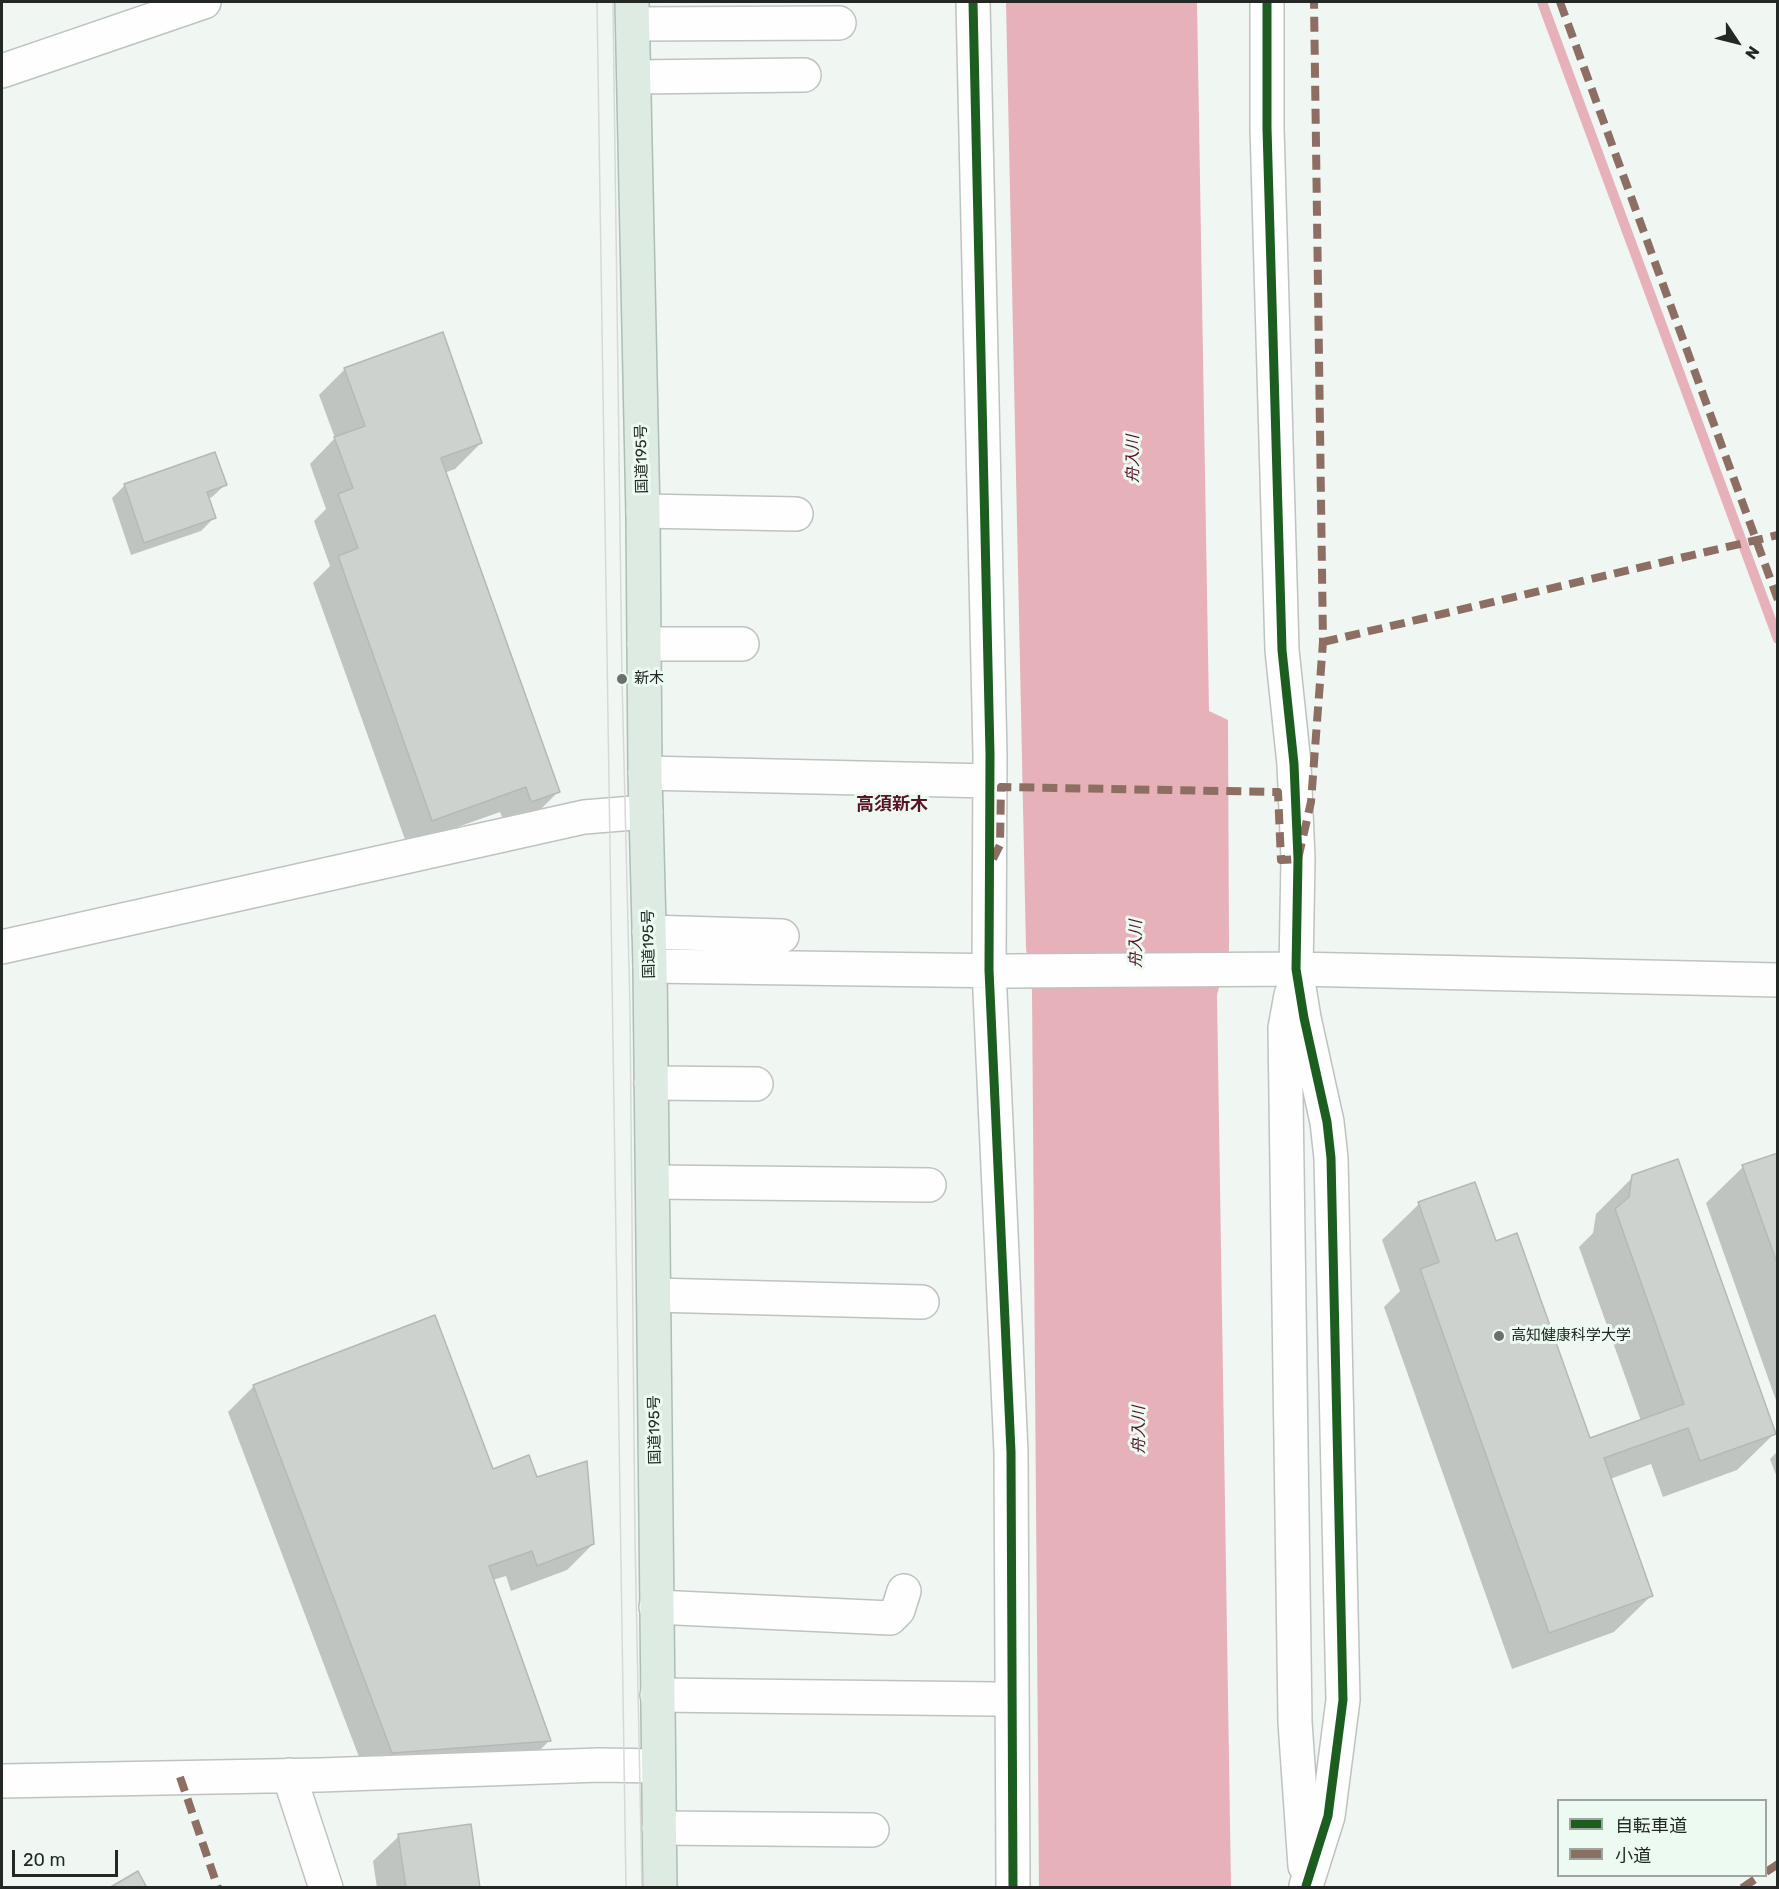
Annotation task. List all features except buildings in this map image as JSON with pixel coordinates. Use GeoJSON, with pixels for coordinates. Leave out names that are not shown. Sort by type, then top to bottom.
{"type":"FeatureCollection","features":[{"type":"Feature","properties":{"kind":"highway","name":"国道195号"},"geometry":{"type":"LineString","coordinates":[[633,13],[650,966],[660,1887]]}},
{"type":"Feature","properties":{"kind":"street"},"geometry":{"type":"LineString","coordinates":[[2,71],[204,2]]}},
{"type":"Feature","properties":{"kind":"street"},"geometry":{"type":"LineString","coordinates":[[973,2],[990,781],[999,971],[1011,1452],[1013,1887]]}},
{"type":"Feature","properties":{"kind":"street"},"geometry":{"type":"LineString","coordinates":[[1267,2],[1267,128],[1282,650],[1294,764],[1298,859],[1287,969],[1285,1028],[1295,1722],[1307,1887]]}},
{"type":"Feature","properties":{"kind":"street"},"geometry":{"type":"LineString","coordinates":[[633,13],[839,23]]}},
{"type":"Feature","properties":{"kind":"street"},"geometry":{"type":"LineString","coordinates":[[634,77],[804,75]]}},
{"type":"Feature","properties":{"kind":"street"},"geometry":{"type":"LineString","coordinates":[[643,511],[796,514]]}},
{"type":"Feature","properties":{"kind":"street"},"geometry":{"type":"LineString","coordinates":[[644,644],[742,644]]}},
{"type":"Feature","properties":{"kind":"street"},"geometry":{"type":"LineString","coordinates":[[645,773],[990,781]]}},
{"type":"Feature","properties":{"kind":"street"},"geometry":{"type":"LineString","coordinates":[[2,947],[584,817],[646,812]]}},
{"type":"Feature","properties":{"kind":"street"},"geometry":{"type":"LineString","coordinates":[[649,933],[782,936]]}},
{"type":"Feature","properties":{"kind":"street"},"geometry":{"type":"LineString","coordinates":[[650,966],[999,971],[1287,969],[1778,980]]}},
{"type":"Feature","properties":{"kind":"street"},"geometry":{"type":"LineString","coordinates":[[1287,969],[1304,1018],[1327,1122],[1331,1158],[1344,1700],[1328,1816],[1307,1887]]}},
{"type":"Feature","properties":{"kind":"street"},"geometry":{"type":"LineString","coordinates":[[651,1092],[755,1093]]}},
{"type":"Feature","properties":{"kind":"street"},"geometry":{"type":"LineString","coordinates":[[653,1182],[929,1185]]}},
{"type":"Feature","properties":{"kind":"street"},"geometry":{"type":"LineString","coordinates":[[654,1295],[922,1302]]}},
{"type":"Feature","properties":{"kind":"street"},"geometry":{"type":"LineString","coordinates":[[656,1607],[890,1618],[898,1610],[904,1591]]}},
{"type":"Feature","properties":{"kind":"street"},"geometry":{"type":"LineString","coordinates":[[657,1695],[898,1684],[994,1699]]}},
{"type":"Feature","properties":{"kind":"street"},"geometry":{"type":"LineString","coordinates":[[2,1781],[599,1765],[658,1766]]}},
{"type":"Feature","properties":{"kind":"street"},"geometry":{"type":"LineString","coordinates":[[289,1775],[326,1887]]}},
{"type":"Feature","properties":{"kind":"street"},"geometry":{"type":"LineString","coordinates":[[659,1828],[872,1830]]}},
{"type":"Feature","properties":{"kind":"water","name":"舟入川"},"geometry":{"type":"Polygon","coordinates":[[[1006,2],[1197,2],[1209,711],[1228,720],[1229,950],[1217,995],[1231,1887],[1039,1887],[1032,991],[1026,948],[1006,2]]]}},
{"type":"Feature","properties":{"kind":"waterway"},"geometry":{"type":"LineString","coordinates":[[1542,2],[1778,639]]}},
{"type":"Feature","properties":{"kind":"tram line"},"geometry":{"type":"LineString","coordinates":[[597,2],[626,1888]]}},
{"type":"Feature","properties":{"kind":"tram line"},"geometry":{"type":"LineString","coordinates":[[613,2],[642,1888]]}},
{"type":"Feature","properties":{"kind":"marked path"},"geometry":{"type":"LineString","coordinates":[[993,859],[1000,845],[1001,787],[1278,792],[1281,860],[1298,859],[1311,802],[1323,642],[1314,2]]}},
{"type":"Feature","properties":{"kind":"marked path"},"geometry":{"type":"LineString","coordinates":[[1560,2],[1778,600]]}},
{"type":"Feature","properties":{"kind":"marked path"},"geometry":{"type":"LineString","coordinates":[[1323,642],[1778,535]]}},
{"type":"Feature","properties":{"kind":"marked path"},"geometry":{"type":"LineString","coordinates":[[180,1777],[218,1888]]}},
{"type":"Feature","properties":{"kind":"marked path"},"geometry":{"type":"LineString","coordinates":[[1767,1871],[1778,1864]]}},
{"type":"Feature","properties":{"kind":"marked path"},"geometry":{"type":"LineString","coordinates":[[1742,1888],[1758,1877]]}},
{"type":"Feature","properties":{"kind":"cycle path"},"geometry":{"type":"LineString","coordinates":[[973,2],[990,754],[989,970],[1011,1452],[1013,1888]]}},
{"type":"Feature","properties":{"kind":"cycle path"},"geometry":{"type":"LineString","coordinates":[[1267,2],[1267,128],[1282,650],[1294,764],[1298,859],[1296,969],[1304,1018],[1327,1122],[1331,1158],[1343,1700],[1328,1816],[1307,1888]]}},
{"type":"Feature","properties":{"kind":"place","name":"新木"},"geometry":{"type":"Point","coordinates":[622,679]}},
{"type":"Feature","properties":{"kind":"place","name":"高知健康科学大学"},"geometry":{"type":"Point","coordinates":[1499,1336]}},
{"type":"Feature","properties":{"kind":"district","name":"高須新木"},"geometry":{"type":"Point","coordinates":[892,805]}}]}
